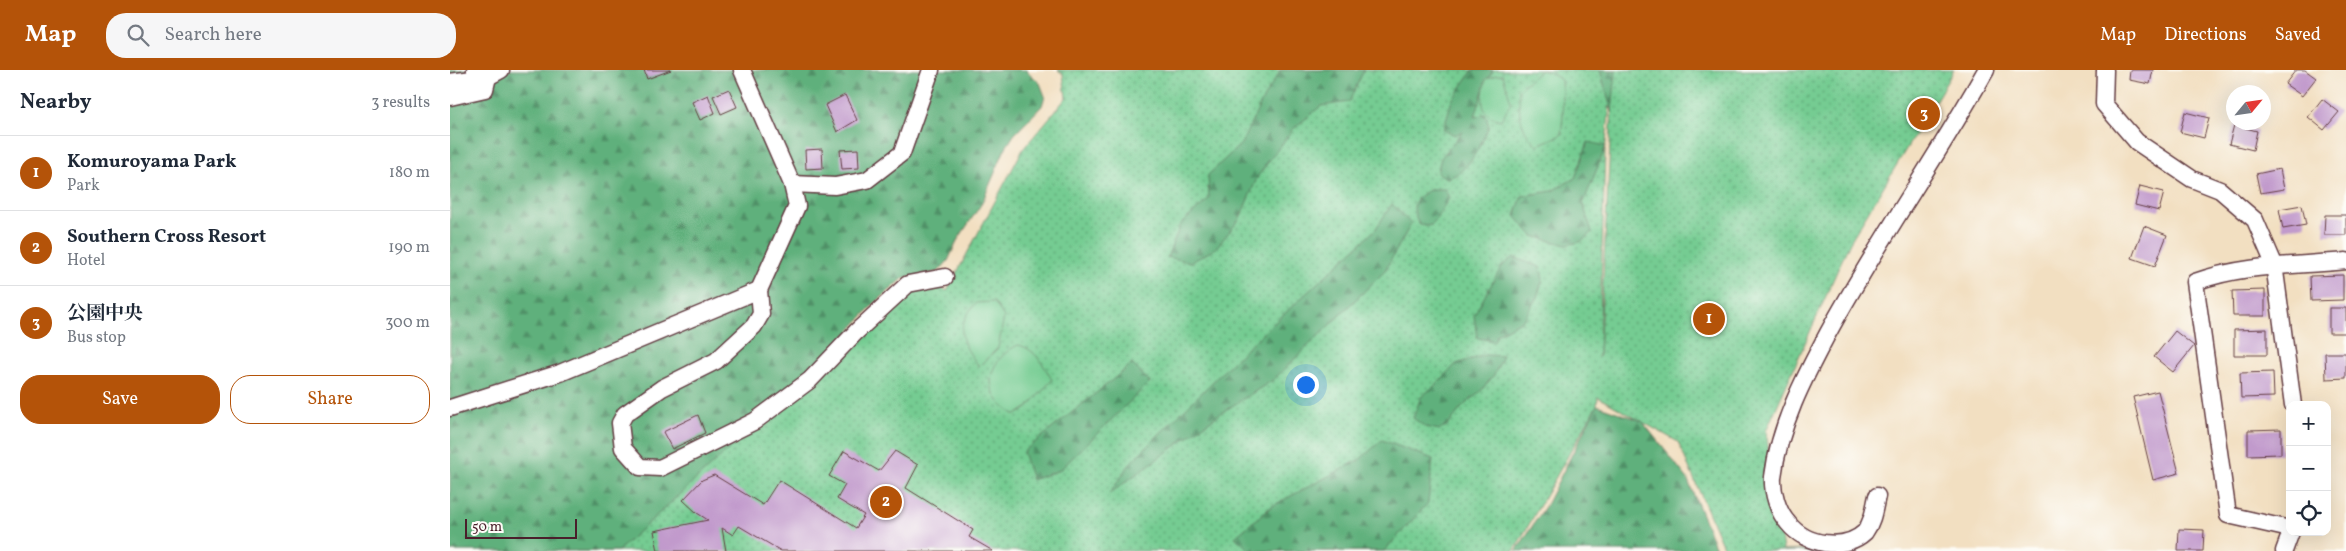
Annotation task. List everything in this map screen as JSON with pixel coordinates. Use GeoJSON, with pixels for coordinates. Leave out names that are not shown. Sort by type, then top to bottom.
{"type":"FeatureCollection","features":[{"type":"Feature","properties":{"kind":"street"},"geometry":{"type":"LineString","coordinates":[[742,70],[792,184],[797,206],[759,290],[761,314],[754,326],[716,361],[662,388],[625,414],[620,423],[622,448],[640,467],[660,468],[755,421],[810,380],[856,332],[908,284],[945,277]]}},
{"type":"Feature","properties":{"kind":"street"},"geometry":{"type":"LineString","coordinates":[[792,184],[835,186],[867,180],[902,153],[931,70]]}},
{"type":"Feature","properties":{"kind":"street"},"geometry":{"type":"LineString","coordinates":[[1877,496],[1872,519],[1864,534],[1848,545],[1832,549],[1802,538],[1786,522],[1776,502],[1773,480],[1778,452],[1794,400],[1856,280],[1986,70]]}},
{"type":"Feature","properties":{"kind":"street"},"geometry":{"type":"LineString","coordinates":[[2105,70],[2104,104],[2137,142],[2192,179],[2220,190],[2255,220],[2274,264],[2292,401]]}},
{"type":"Feature","properties":{"kind":"street"},"geometry":{"type":"LineString","coordinates":[[450,82],[488,72],[485,88],[450,97]]}},
{"type":"Feature","properties":{"kind":"street"},"geometry":{"type":"LineString","coordinates":[[2286,530],[2228,516],[2195,282],[2208,277],[2274,264],[2296,266],[2346,261]]}},
{"type":"Feature","properties":{"kind":"street"},"geometry":{"type":"LineString","coordinates":[[450,408],[560,373],[759,290]]}},
{"type":"Feature","properties":{"kind":"street"},"geometry":{"type":"LineString","coordinates":[[2284,551],[2288,536]]}},
{"type":"Feature","properties":{"kind":"green space"},"geometry":{"type":"Polygon","coordinates":[[[450,70],[1026,70],[1040,83],[1045,96],[1042,106],[1014,135],[1005,149],[982,203],[957,241],[948,261],[938,272],[904,278],[874,304],[802,382],[618,551],[450,551],[450,70]]]}},
{"type":"Feature","properties":{"kind":"green space"},"geometry":{"type":"Polygon","coordinates":[[[1058,70],[1954,70],[1850,242],[1766,431],[1783,551],[1725,551],[1678,442],[1598,397],[1597,405],[1514,551],[576,551],[921,275],[947,291],[1023,149],[1066,98],[1063,74],[1058,70]],[[1613,86],[1605,151],[1599,357],[1613,86]]]}},
{"type":"Feature","properties":{"kind":"green space"},"geometry":{"type":"Polygon","coordinates":[[[1281,70],[1364,70],[1349,102],[1321,106],[1292,130],[1258,176],[1239,220],[1215,249],[1191,262],[1167,257],[1181,224],[1209,199],[1208,175],[1241,144],[1264,97],[1281,70]]]}},
{"type":"Feature","properties":{"kind":"green space"},"geometry":{"type":"Polygon","coordinates":[[[1473,70],[1493,70],[1485,84],[1475,117],[1485,114],[1489,126],[1478,149],[1467,165],[1455,175],[1447,178],[1437,173],[1441,158],[1463,131],[1455,135],[1443,130],[1452,100],[1473,70]]]}},
{"type":"Feature","properties":{"kind":"green space"},"geometry":{"type":"Polygon","coordinates":[[[1541,70],[1551,73],[1561,80],[1563,116],[1561,135],[1537,145],[1531,139],[1521,120],[1519,89],[1541,70]]]}},
{"type":"Feature","properties":{"kind":"green space"},"geometry":{"type":"Polygon","coordinates":[[[1600,70],[1616,70],[1612,112],[1600,70]]]}},
{"type":"Feature","properties":{"kind":"green space"},"geometry":{"type":"Polygon","coordinates":[[[1496,75],[1503,75],[1511,102],[1501,120],[1493,118],[1488,114],[1483,104],[1486,79],[1496,75]]]}},
{"type":"Feature","properties":{"kind":"green space"},"geometry":{"type":"Polygon","coordinates":[[[1588,142],[1606,146],[1583,204],[1592,232],[1580,242],[1566,245],[1533,236],[1515,216],[1522,196],[1552,191],[1575,178],[1588,142]]]}},
{"type":"Feature","properties":{"kind":"green space"},"geometry":{"type":"Polygon","coordinates":[[[1432,189],[1445,189],[1449,198],[1432,225],[1425,226],[1418,223],[1414,206],[1421,195],[1432,189]]]}},
{"type":"Feature","properties":{"kind":"green space"},"geometry":{"type":"Polygon","coordinates":[[[1392,204],[1411,224],[1384,272],[1273,380],[1218,415],[1109,494],[1133,460],[1245,350],[1375,230],[1392,204]]]}},
{"type":"Feature","properties":{"kind":"green space"},"geometry":{"type":"Polygon","coordinates":[[[1513,257],[1540,267],[1543,279],[1537,297],[1523,320],[1497,334],[1494,341],[1477,338],[1474,315],[1502,266],[1513,257]]]}},
{"type":"Feature","properties":{"kind":"green space"},"geometry":{"type":"Polygon","coordinates":[[[994,302],[1004,317],[998,348],[979,366],[967,350],[962,335],[962,328],[969,312],[976,303],[994,302]]]}},
{"type":"Feature","properties":{"kind":"green space"},"geometry":{"type":"Polygon","coordinates":[[[1018,345],[1034,354],[1052,380],[1027,408],[1016,415],[1005,408],[997,399],[992,389],[991,380],[993,370],[998,361],[1018,345]]]}},
{"type":"Feature","properties":{"kind":"green space"},"geometry":{"type":"Polygon","coordinates":[[[1485,355],[1503,356],[1494,375],[1480,392],[1463,406],[1448,425],[1440,430],[1425,427],[1413,418],[1421,397],[1456,364],[1485,355]]]}},
{"type":"Feature","properties":{"kind":"green space"},"geometry":{"type":"Polygon","coordinates":[[[1132,364],[1150,382],[1060,470],[1032,480],[1023,452],[1132,364]]]}},
{"type":"Feature","properties":{"kind":"green space"},"geometry":{"type":"Polygon","coordinates":[[[1597,405],[1642,421],[1687,478],[1717,551],[1516,551],[1546,505],[1597,405]]]}},
{"type":"Feature","properties":{"kind":"green space"},"geometry":{"type":"Polygon","coordinates":[[[1382,440],[1433,459],[1428,503],[1384,551],[1251,551],[1235,537],[1272,506],[1359,460],[1382,440]]]}},
{"type":"Feature","properties":{"kind":"green space"},"geometry":{"type":"Polygon","coordinates":[[[1832,549],[1828,551],[1783,551],[1832,549]]]}},
{"type":"Feature","properties":{"kind":"building"},"geometry":{"type":"Polygon","coordinates":[[[644,70],[671,70],[647,79],[644,70]]]}},
{"type":"Feature","properties":{"kind":"building"},"geometry":{"type":"Polygon","coordinates":[[[2130,70],[2153,70],[2150,84],[2129,80],[2130,70]]]}},
{"type":"Feature","properties":{"kind":"building"},"geometry":{"type":"Polygon","coordinates":[[[2296,70],[2305,70],[2316,78],[2302,96],[2285,84],[2296,70]]]}},
{"type":"Feature","properties":{"kind":"building"},"geometry":{"type":"Polygon","coordinates":[[[729,89],[737,107],[721,114],[713,96],[729,89]]]}},
{"type":"Feature","properties":{"kind":"building"},"geometry":{"type":"Polygon","coordinates":[[[708,95],[715,113],[700,120],[692,102],[708,95]]]}},
{"type":"Feature","properties":{"kind":"building"},"geometry":{"type":"Polygon","coordinates":[[[845,95],[857,120],[837,132],[825,105],[845,95]]]}},
{"type":"Feature","properties":{"kind":"building"},"geometry":{"type":"Polygon","coordinates":[[[2322,99],[2339,112],[2324,130],[2308,117],[2322,99]]]}},
{"type":"Feature","properties":{"kind":"building"},"geometry":{"type":"Polygon","coordinates":[[[2185,112],[2209,118],[2204,138],[2180,132],[2185,112]]]}},
{"type":"Feature","properties":{"kind":"building"},"geometry":{"type":"Polygon","coordinates":[[[2233,130],[2257,131],[2253,150],[2229,144],[2233,130]]]}},
{"type":"Feature","properties":{"kind":"building"},"geometry":{"type":"Polygon","coordinates":[[[822,149],[823,168],[806,169],[805,150],[822,149]]]}},
{"type":"Feature","properties":{"kind":"building"},"geometry":{"type":"Polygon","coordinates":[[[858,149],[859,168],[842,169],[840,150],[858,149]]]}},
{"type":"Feature","properties":{"kind":"building"},"geometry":{"type":"Polygon","coordinates":[[[2280,169],[2284,189],[2260,193],[2256,174],[2280,169]]]}},
{"type":"Feature","properties":{"kind":"building"},"geometry":{"type":"Polygon","coordinates":[[[2140,186],[2164,192],[2159,211],[2135,205],[2140,186]]]}},
{"type":"Feature","properties":{"kind":"building"},"geometry":{"type":"Polygon","coordinates":[[[2302,205],[2306,225],[2283,229],[2279,209],[2302,205]]]}},
{"type":"Feature","properties":{"kind":"building"},"geometry":{"type":"Polygon","coordinates":[[[2325,215],[2346,215],[2346,235],[2324,235],[2325,215]]]}},
{"type":"Feature","properties":{"kind":"building"},"geometry":{"type":"Polygon","coordinates":[[[2144,226],[2167,235],[2155,266],[2132,258],[2144,226]]]}},
{"type":"Feature","properties":{"kind":"building"},"geometry":{"type":"Polygon","coordinates":[[[2343,275],[2343,300],[2311,301],[2310,276],[2343,275]]]}},
{"type":"Feature","properties":{"kind":"building"},"geometry":{"type":"Polygon","coordinates":[[[2265,290],[2265,316],[2233,316],[2232,291],[2265,290]]]}},
{"type":"Feature","properties":{"kind":"building"},"geometry":{"type":"Polygon","coordinates":[[[2329,308],[2346,308],[2346,333],[2329,333],[2329,308]]]}},
{"type":"Feature","properties":{"kind":"building"},"geometry":{"type":"Polygon","coordinates":[[[2267,329],[2267,355],[2234,355],[2234,330],[2267,329]]]}},
{"type":"Feature","properties":{"kind":"building"},"geometry":{"type":"Polygon","coordinates":[[[2175,331],[2194,346],[2173,372],[2154,357],[2175,331]]]}},
{"type":"Feature","properties":{"kind":"building"},"geometry":{"type":"Polygon","coordinates":[[[2325,353],[2346,353],[2346,378],[2326,379],[2325,353]]]}},
{"type":"Feature","properties":{"kind":"building"},"geometry":{"type":"Polygon","coordinates":[[[2273,372],[2274,397],[2241,398],[2240,373],[2273,372]]]}},
{"type":"Feature","properties":{"kind":"building"},"geometry":{"type":"Polygon","coordinates":[[[2158,391],[2179,473],[2153,480],[2133,397],[2158,391]]]}},
{"type":"Feature","properties":{"kind":"building"},"geometry":{"type":"Polygon","coordinates":[[[698,415],[705,433],[672,449],[663,432],[698,415]]]}},
{"type":"Feature","properties":{"kind":"building"},"geometry":{"type":"Polygon","coordinates":[[[2281,429],[2281,454],[2248,455],[2248,430],[2281,429]]]}},
{"type":"Feature","properties":{"kind":"building"},"geometry":{"type":"Polygon","coordinates":[[[844,451],[879,471],[895,451],[918,465],[906,488],[973,530],[969,537],[993,551],[781,551],[739,526],[733,535],[722,528],[726,551],[658,551],[654,531],[708,520],[683,500],[702,480],[714,475],[763,505],[779,480],[856,528],[864,515],[837,499],[845,485],[829,476],[844,451]]]}},
{"type":"Feature","properties":{"kind":"building"},"geometry":{"type":"Polygon","coordinates":[[[2179,529],[2204,530],[2203,551],[2178,551],[2179,529]]]}},
{"type":"Feature","properties":{"kind":"place","name":"公園中央"},"geometry":{"type":"Point","coordinates":[1924,114]}},
{"type":"Feature","properties":{"kind":"place","name":"Komuroyama Park"},"geometry":{"type":"Point","coordinates":[1709,319]}},
{"type":"Feature","properties":{"kind":"place","name":"Southern Cross Resort"},"geometry":{"type":"Point","coordinates":[886,502]}}]}
